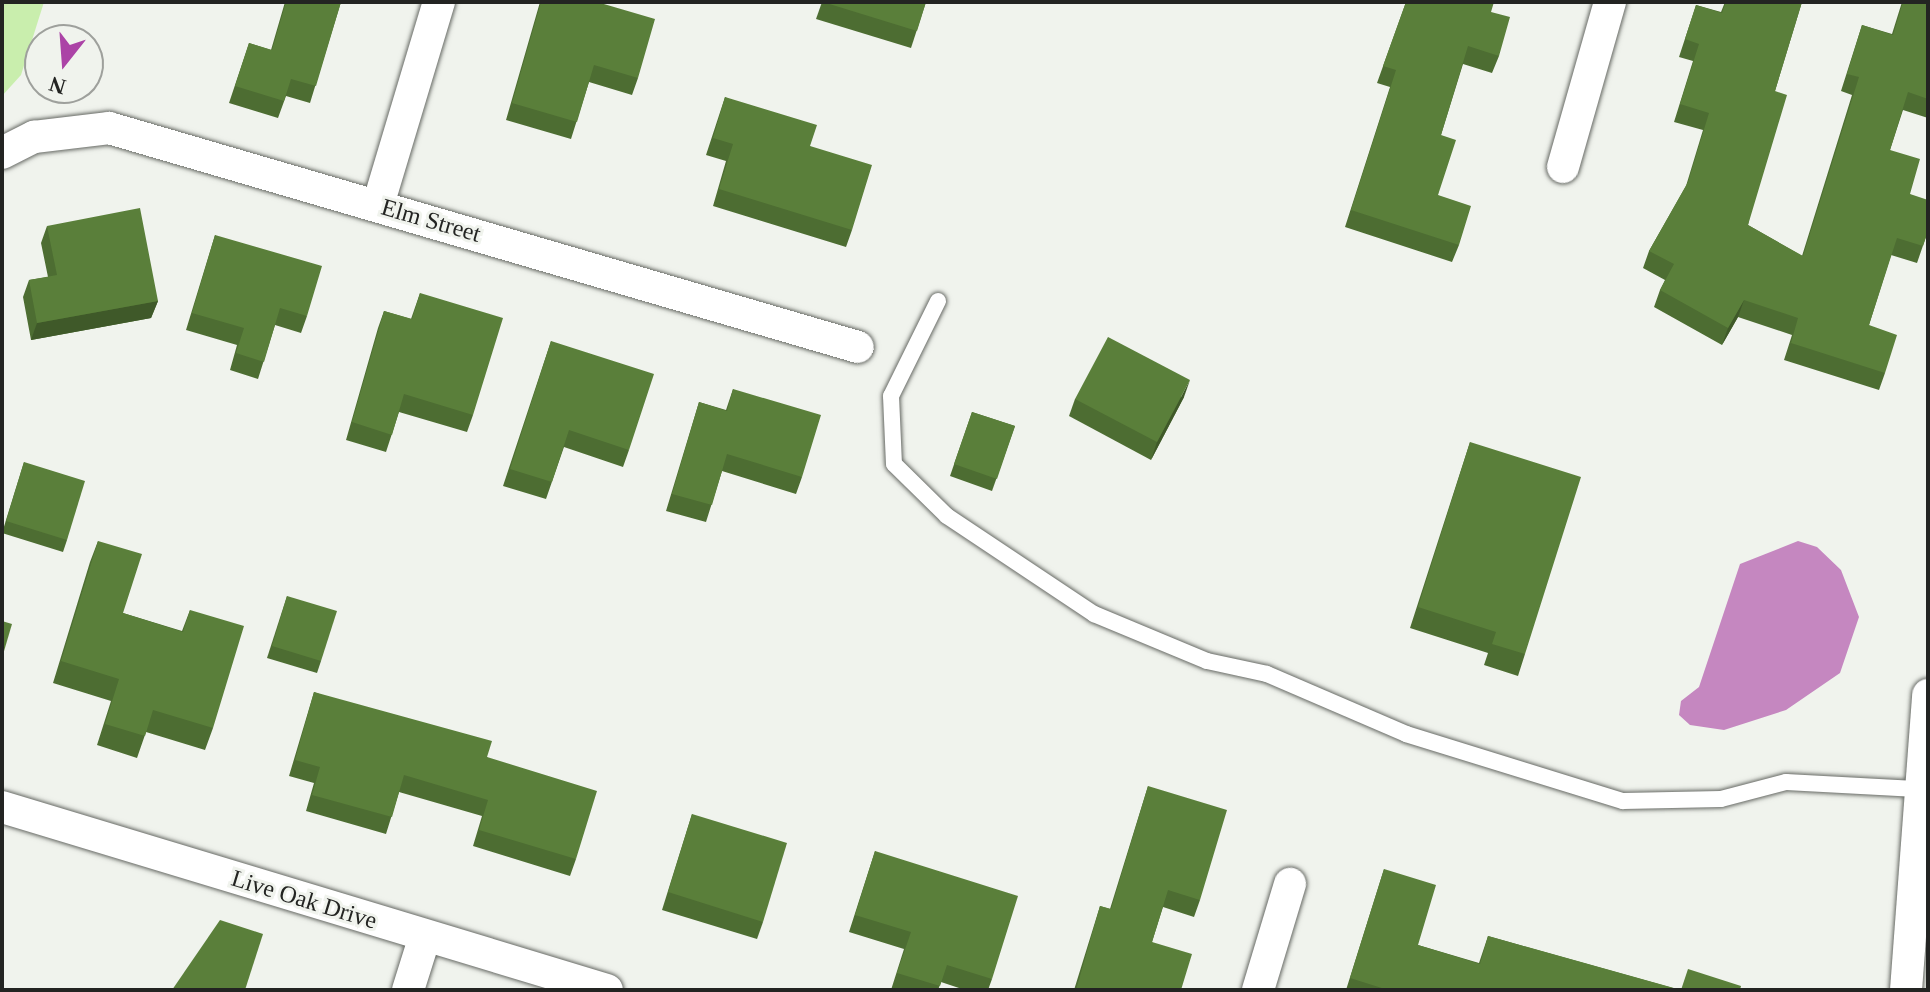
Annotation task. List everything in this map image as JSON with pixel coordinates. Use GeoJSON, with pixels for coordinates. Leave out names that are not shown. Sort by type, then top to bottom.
{"type":"FeatureCollection","features":[{"type":"Feature","properties":{"kind":"street"},"geometry":{"type":"LineString","coordinates":[[378,205],[439,2]]}},
{"type":"Feature","properties":{"kind":"street"},"geometry":{"type":"LineString","coordinates":[[1563,167],[1610,2]]}},
{"type":"Feature","properties":{"kind":"street","name":"Elm Street"},"geometry":{"type":"LineString","coordinates":[[2,153],[34,137],[109,128],[858,347]]}},
{"type":"Feature","properties":{"kind":"street"},"geometry":{"type":"LineString","coordinates":[[1906,990],[1928,695]]}},
{"type":"Feature","properties":{"kind":"street","name":"Live Oak Drive"},"geometry":{"type":"LineString","coordinates":[[2,807],[607,990]]}},
{"type":"Feature","properties":{"kind":"street"},"geometry":{"type":"LineString","coordinates":[[1258,990],[1290,884]]}},
{"type":"Feature","properties":{"kind":"street"},"geometry":{"type":"LineString","coordinates":[[408,990],[425,936]]}},
{"type":"Feature","properties":{"kind":"lane"},"geometry":{"type":"LineString","coordinates":[[938,301],[891,396],[894,464],[947,516],[1094,614],[1207,661],[1267,674],[1406,734],[1623,801],[1721,799],[1786,782],[1923,791]]}},
{"type":"Feature","properties":{"kind":"green space"},"geometry":{"type":"Polygon","coordinates":[[[2,2],[44,2],[37,24],[24,24],[24,65],[21,75],[2,96],[2,2]]]}},
{"type":"Feature","properties":{"kind":"shaded area"},"geometry":{"type":"Polygon","coordinates":[[[1798,541],[1817,547],[1841,570],[1859,617],[1840,673],[1786,710],[1724,730],[1690,725],[1679,715],[1681,701],[1699,687],[1740,564],[1798,541]]]}},
{"type":"Feature","properties":{"kind":"building"},"geometry":{"type":"Polygon","coordinates":[[[286,2],[341,2],[316,86],[291,79],[284,101],[235,86],[249,43],[272,50],[286,2]]]}},
{"type":"Feature","properties":{"kind":"building"},"geometry":{"type":"Polygon","coordinates":[[[541,2],[597,2],[655,19],[638,78],[594,65],[577,122],[512,103],[541,2]]]}},
{"type":"Feature","properties":{"kind":"building"},"geometry":{"type":"Polygon","coordinates":[[[823,2],[926,2],[917,31],[823,2]]]}},
{"type":"Feature","properties":{"kind":"building"},"geometry":{"type":"Polygon","coordinates":[[[1406,2],[1494,2],[1491,12],[1510,17],[1499,56],[1468,46],[1441,135],[1456,140],[1438,195],[1471,206],[1459,245],[1351,210],[1396,70],[1383,66],[1406,2]]]}},
{"type":"Feature","properties":{"kind":"building"},"geometry":{"type":"Polygon","coordinates":[[[1726,2],[1802,2],[1775,91],[1787,95],[1748,225],[1803,256],[1859,77],[1847,74],[1862,25],[1893,35],[1903,2],[1928,2],[1928,99],[1908,92],[1890,150],[1920,159],[1910,194],[1928,200],[1928,231],[1923,246],[1897,238],[1869,325],[1897,335],[1885,373],[1791,343],[1798,318],[1744,300],[1728,328],[1660,290],[1674,264],[1649,251],[1688,182],[1709,113],[1680,104],[1699,44],[1685,39],[1696,5],[1722,13],[1726,2]]]}},
{"type":"Feature","properties":{"kind":"building"},"geometry":{"type":"Polygon","coordinates":[[[725,97],[817,125],[810,146],[872,165],[852,230],[719,189],[733,144],[713,138],[725,97]]]}},
{"type":"Feature","properties":{"kind":"building"},"geometry":{"type":"Polygon","coordinates":[[[140,208],[158,301],[37,323],[29,280],[57,275],[47,226],[140,208]]]}},
{"type":"Feature","properties":{"kind":"building"},"geometry":{"type":"Polygon","coordinates":[[[215,235],[322,266],[307,316],[280,308],[264,362],[236,353],[244,328],[192,313],[215,235]]]}},
{"type":"Feature","properties":{"kind":"building"},"geometry":{"type":"Polygon","coordinates":[[[420,293],[503,318],[473,415],[404,394],[392,435],[352,422],[384,311],[412,319],[420,293]]]}},
{"type":"Feature","properties":{"kind":"building"},"geometry":{"type":"Polygon","coordinates":[[[1108,337],[1190,380],[1157,442],[1075,399],[1108,337]]]}},
{"type":"Feature","properties":{"kind":"building"},"geometry":{"type":"Polygon","coordinates":[[[551,341],[654,374],[629,450],[569,430],[552,482],[510,469],[551,341]]]}},
{"type":"Feature","properties":{"kind":"building"},"geometry":{"type":"Polygon","coordinates":[[[733,389],[821,415],[802,477],[727,454],[712,505],[672,494],[699,402],[727,411],[733,389]]]}},
{"type":"Feature","properties":{"kind":"building"},"geometry":{"type":"Polygon","coordinates":[[[972,412],[1015,426],[997,479],[954,464],[972,412]]]}},
{"type":"Feature","properties":{"kind":"building"},"geometry":{"type":"Polygon","coordinates":[[[1470,442],[1581,477],[1525,654],[1492,644],[1496,632],[1418,607],[1470,442]]]}},
{"type":"Feature","properties":{"kind":"building"},"geometry":{"type":"Polygon","coordinates":[[[24,462],[85,481],[67,540],[6,521],[24,462]]]}},
{"type":"Feature","properties":{"kind":"building"},"geometry":{"type":"Polygon","coordinates":[[[98,541],[142,554],[123,613],[183,632],[190,610],[244,626],[213,728],[153,710],[145,736],[105,724],[119,679],[61,661],[98,541]]]}},
{"type":"Feature","properties":{"kind":"building"},"geometry":{"type":"Polygon","coordinates":[[[287,596],[337,611],[321,661],[272,646],[287,596]]]}},
{"type":"Feature","properties":{"kind":"building"},"geometry":{"type":"Polygon","coordinates":[[[2,621],[12,624],[2,658],[2,621]]]}},
{"type":"Feature","properties":{"kind":"building"},"geometry":{"type":"Polygon","coordinates":[[[314,692],[492,741],[487,757],[597,791],[576,859],[479,830],[488,800],[404,775],[392,817],[312,795],[320,767],[295,760],[314,692]]]}},
{"type":"Feature","properties":{"kind":"building"},"geometry":{"type":"Polygon","coordinates":[[[1148,786],[1227,810],[1200,900],[1168,890],[1152,942],[1192,954],[1181,990],[1076,990],[1100,906],[1111,909],[1148,786]]]}},
{"type":"Feature","properties":{"kind":"building"},"geometry":{"type":"Polygon","coordinates":[[[692,814],[787,843],[763,922],[668,892],[692,814]]]}},
{"type":"Feature","properties":{"kind":"building"},"geometry":{"type":"Polygon","coordinates":[[[875,851],[1018,896],[992,979],[947,965],[940,986],[897,973],[911,932],[855,915],[875,851]]]}},
{"type":"Feature","properties":{"kind":"building"},"geometry":{"type":"Polygon","coordinates":[[[1384,869],[1436,885],[1418,945],[1480,964],[1488,936],[1681,990],[1388,990],[1350,978],[1384,869]]]}},
{"type":"Feature","properties":{"kind":"building"},"geometry":{"type":"Polygon","coordinates":[[[220,920],[263,934],[245,990],[172,990],[220,920]]]}},
{"type":"Feature","properties":{"kind":"building"},"geometry":{"type":"Polygon","coordinates":[[[1688,969],[1741,986],[1740,990],[1681,990],[1688,969]]]}}]}
